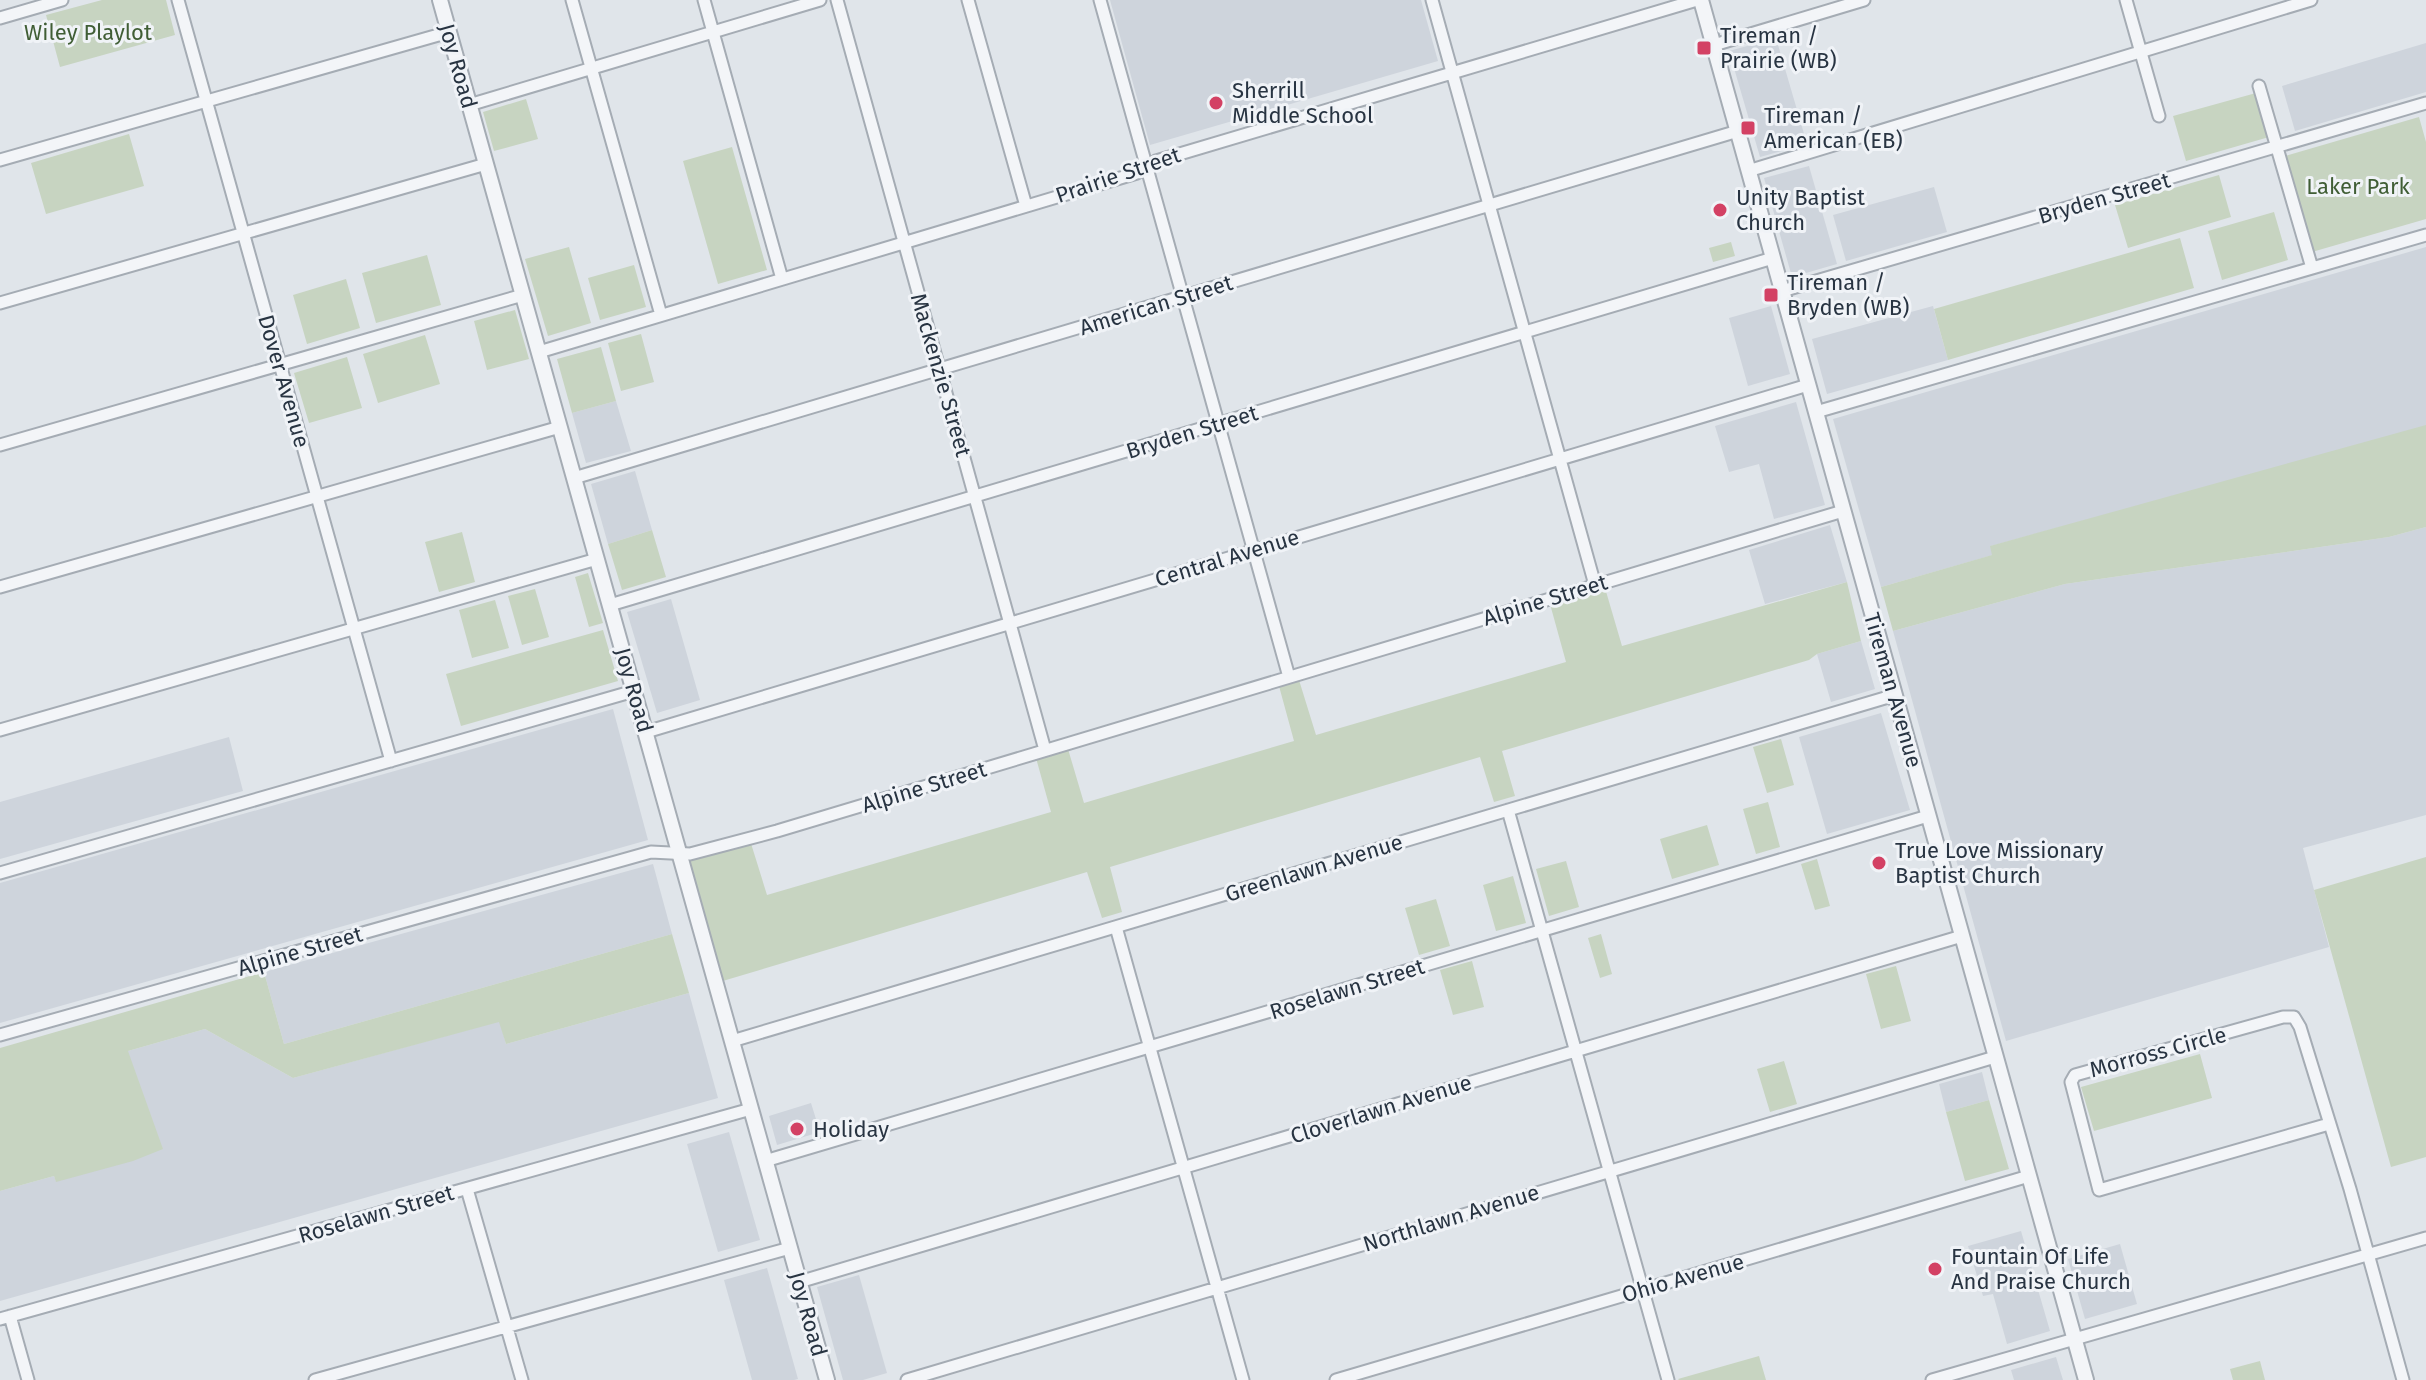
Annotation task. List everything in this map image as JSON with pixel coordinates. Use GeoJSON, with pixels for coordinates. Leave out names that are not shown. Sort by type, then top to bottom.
{"type":"FeatureCollection","features":[{"type":"Feature","properties":{"kind":"street"},"geometry":{"type":"LineString","coordinates":[[0,18],[62,0]]}},
{"type":"Feature","properties":{"kind":"street","name":"Dover Avenue"},"geometry":{"type":"LineString","coordinates":[[178,0],[391,761]]}},
{"type":"Feature","properties":{"kind":"street","name":"Joy Road"},"geometry":{"type":"LineString","coordinates":[[440,0],[827,1380]]}},
{"type":"Feature","properties":{"kind":"street"},"geometry":{"type":"LineString","coordinates":[[572,0],[661,315]]}},
{"type":"Feature","properties":{"kind":"street"},"geometry":{"type":"LineString","coordinates":[[704,0],[782,279]]}},
{"type":"Feature","properties":{"kind":"street"},"geometry":{"type":"LineString","coordinates":[[469,105],[820,0]]}},
{"type":"Feature","properties":{"kind":"street","name":"Mackenzie Street"},"geometry":{"type":"LineString","coordinates":[[837,0],[1045,750]]}},
{"type":"Feature","properties":{"kind":"street"},"geometry":{"type":"LineString","coordinates":[[968,0],[1026,206]]}},
{"type":"Feature","properties":{"kind":"street"},"geometry":{"type":"LineString","coordinates":[[1100,0],[1289,677]]}},
{"type":"Feature","properties":{"kind":"street"},"geometry":{"type":"LineString","coordinates":[[1432,0],[1595,585]]}},
{"type":"Feature","properties":{"kind":"street","name":"Prairie Street"},"geometry":{"type":"LineString","coordinates":[[539,352],[1137,173],[1156,161],[1699,0]]}},
{"type":"Feature","properties":{"kind":"street","name":"Tireman Avenue"},"geometry":{"type":"LineString","coordinates":[[1699,0],[2086,1380]]}},
{"type":"Feature","properties":{"kind":"street"},"geometry":{"type":"LineString","coordinates":[[1714,45],[1864,0]]}},
{"type":"Feature","properties":{"kind":"street"},"geometry":{"type":"LineString","coordinates":[[2126,0],[2159,116]]}},
{"type":"Feature","properties":{"kind":"street"},"geometry":{"type":"LineString","coordinates":[[1748,171],[2311,0]]}},
{"type":"Feature","properties":{"kind":"street"},"geometry":{"type":"LineString","coordinates":[[0,160],[449,32]]}},
{"type":"Feature","properties":{"kind":"street"},"geometry":{"type":"LineString","coordinates":[[2259,86],[2312,268]]}},
{"type":"Feature","properties":{"kind":"street","name":"Bryden Street"},"geometry":{"type":"LineString","coordinates":[[1782,291],[2426,103]]}},
{"type":"Feature","properties":{"kind":"street","name":"American Street"},"geometry":{"type":"LineString","coordinates":[[574,478],[1738,131]]}},
{"type":"Feature","properties":{"kind":"street"},"geometry":{"type":"LineString","coordinates":[[0,303],[486,164]]}},
{"type":"Feature","properties":{"kind":"street"},"geometry":{"type":"LineString","coordinates":[[1816,412],[2426,235]]}},
{"type":"Feature","properties":{"kind":"street","name":"Bryden Street"},"geometry":{"type":"LineString","coordinates":[[610,605],[1773,258]]}},
{"type":"Feature","properties":{"kind":"street"},"geometry":{"type":"LineString","coordinates":[[0,445],[523,295]]}},
{"type":"Feature","properties":{"kind":"street","name":"Central Avenue"},"geometry":{"type":"LineString","coordinates":[[646,732],[1808,385]]}},
{"type":"Feature","properties":{"kind":"street"},"geometry":{"type":"LineString","coordinates":[[0,587],[560,427]]}},
{"type":"Feature","properties":{"kind":"street","name":"Alpine Street"},"geometry":{"type":"LineString","coordinates":[[0,1035],[651,852],[690,854],[777,831],[1843,511]]}},
{"type":"Feature","properties":{"kind":"street"},"geometry":{"type":"LineString","coordinates":[[0,730],[597,559]]}},
{"type":"Feature","properties":{"kind":"street"},"geometry":{"type":"LineString","coordinates":[[0,873],[634,691]]}},
{"type":"Feature","properties":{"kind":"street","name":"Greenlawn Avenue"},"geometry":{"type":"LineString","coordinates":[[732,1041],[1895,695]]}},
{"type":"Feature","properties":{"kind":"street"},"geometry":{"type":"LineString","coordinates":[[1508,810],[1668,1380]]}},
{"type":"Feature","properties":{"kind":"street","name":"Roselawn Street"},"geometry":{"type":"LineString","coordinates":[[765,1161],[1928,816]]}},
{"type":"Feature","properties":{"kind":"street"},"geometry":{"type":"LineString","coordinates":[[1116,927],[1243,1380]]}},
{"type":"Feature","properties":{"kind":"street","name":"Cloverlawn Avenue"},"geometry":{"type":"LineString","coordinates":[[799,1282],[1962,936]]}},
{"type":"Feature","properties":{"kind":"street","name":"Morross Circle"},"geometry":{"type":"LineString","coordinates":[[2329,1124],[2099,1190],[2071,1082],[2075,1075],[2283,1017],[2294,1017],[2300,1027],[2350,1189],[2403,1380]]}},
{"type":"Feature","properties":{"kind":"street","name":"Northlawn Avenue"},"geometry":{"type":"LineString","coordinates":[[907,1380],[1995,1057]]}},
{"type":"Feature","properties":{"kind":"street","name":"Roselawn Street"},"geometry":{"type":"LineString","coordinates":[[5,1317],[751,1109]]}},
{"type":"Feature","properties":{"kind":"street","name":"Ohio Avenue"},"geometry":{"type":"LineString","coordinates":[[1336,1380],[2029,1176]]}},
{"type":"Feature","properties":{"kind":"street"},"geometry":{"type":"LineString","coordinates":[[467,1189],[522,1380]]}},
{"type":"Feature","properties":{"kind":"street"},"geometry":{"type":"LineString","coordinates":[[1932,1380],[2426,1238]]}},
{"type":"Feature","properties":{"kind":"street"},"geometry":{"type":"LineString","coordinates":[[315,1380],[790,1248]]}},
{"type":"Feature","properties":{"kind":"street"},"geometry":{"type":"LineString","coordinates":[[5,1317],[28,1380]]}},
{"type":"Feature","properties":{"kind":"shaded area","name":"Sherrill Middle School"},"geometry":{"type":"Polygon","coordinates":[[[1110,0],[1421,0],[1438,61],[1150,145],[1110,0]]]}},
{"type":"Feature","properties":{"kind":"shaded area"},"geometry":{"type":"Polygon","coordinates":[[[1776,38],[1807,144],[1760,157],[1729,51],[1776,38]]]}},
{"type":"Feature","properties":{"kind":"shaded area"},"geometry":{"type":"Polygon","coordinates":[[[2426,43],[2426,92],[2295,131],[2282,86],[2426,43]]]}},
{"type":"Feature","properties":{"kind":"shaded area"},"geometry":{"type":"Polygon","coordinates":[[[1809,166],[1837,264],[1792,277],[1764,178],[1809,166]]]}},
{"type":"Feature","properties":{"kind":"shaded area"},"geometry":{"type":"Polygon","coordinates":[[[1934,187],[1947,232],[1846,261],[1833,215],[1934,187]]]}},
{"type":"Feature","properties":{"kind":"shaded area"},"geometry":{"type":"Polygon","coordinates":[[[2426,247],[2426,427],[1991,546],[1993,555],[1881,587],[1833,419],[2426,247]]]}},
{"type":"Feature","properties":{"kind":"shaded area"},"geometry":{"type":"Polygon","coordinates":[[[1771,306],[1790,374],[1748,386],[1729,318],[1771,306]]]}},
{"type":"Feature","properties":{"kind":"shaded area"},"geometry":{"type":"Polygon","coordinates":[[[1933,306],[1948,360],[1827,394],[1812,339],[1933,306]]]}},
{"type":"Feature","properties":{"kind":"shaded area"},"geometry":{"type":"Polygon","coordinates":[[[616,401],[631,451],[586,463],[572,413],[616,401]]]}},
{"type":"Feature","properties":{"kind":"shaded area"},"geometry":{"type":"Polygon","coordinates":[[[1796,402],[1825,505],[1774,519],[1759,464],[1729,472],[1715,426],[1796,402]]]}},
{"type":"Feature","properties":{"kind":"shaded area"},"geometry":{"type":"Polygon","coordinates":[[[635,471],[652,530],[608,544],[591,484],[635,471]]]}},
{"type":"Feature","properties":{"kind":"shaded area"},"geometry":{"type":"Polygon","coordinates":[[[1830,525],[1847,582],[1765,604],[1749,550],[1830,525]]]}},
{"type":"Feature","properties":{"kind":"shaded area"},"geometry":{"type":"Polygon","coordinates":[[[2426,527],[2426,815],[2303,848],[2329,947],[2006,1041],[1893,631],[2065,584],[2389,537],[2426,527]]]}},
{"type":"Feature","properties":{"kind":"shaded area"},"geometry":{"type":"Polygon","coordinates":[[[671,599],[700,700],[657,713],[627,612],[671,599]]]}},
{"type":"Feature","properties":{"kind":"shaded area"},"geometry":{"type":"Polygon","coordinates":[[[1861,641],[1875,689],[1831,702],[1817,654],[1861,641]]]}},
{"type":"Feature","properties":{"kind":"shaded area"},"geometry":{"type":"Polygon","coordinates":[[[613,709],[648,840],[0,1023],[0,883],[613,709]]]}},
{"type":"Feature","properties":{"kind":"shaded area"},"geometry":{"type":"Polygon","coordinates":[[[1881,713],[1910,810],[1827,834],[1799,737],[1881,713]]]}},
{"type":"Feature","properties":{"kind":"shaded area"},"geometry":{"type":"Polygon","coordinates":[[[229,737],[243,791],[0,859],[0,802],[229,737]]]}},
{"type":"Feature","properties":{"kind":"shaded area"},"geometry":{"type":"Polygon","coordinates":[[[653,864],[672,934],[284,1044],[264,972],[653,864]]]}},
{"type":"Feature","properties":{"kind":"shaded area"},"geometry":{"type":"Polygon","coordinates":[[[689,993],[718,1098],[0,1301],[0,1191],[54,1176],[56,1181],[128,1051],[205,1029],[293,1078],[500,1021],[506,1044],[689,993]]]}},
{"type":"Feature","properties":{"kind":"shaded area"},"geometry":{"type":"Polygon","coordinates":[[[1982,1072],[1989,1100],[1946,1112],[1939,1084],[1982,1072]]]}},
{"type":"Feature","properties":{"kind":"shaded area"},"geometry":{"type":"Polygon","coordinates":[[[811,1103],[820,1132],[777,1145],[769,1116],[811,1103]]]}},
{"type":"Feature","properties":{"kind":"shaded area"},"geometry":{"type":"Polygon","coordinates":[[[729,1132],[760,1240],[718,1252],[687,1144],[729,1132]]]}},
{"type":"Feature","properties":{"kind":"shaded area"},"geometry":{"type":"Polygon","coordinates":[[[2021,1231],[2050,1331],[2007,1344],[1993,1294],[1983,1296],[1968,1246],[2021,1231]]]}},
{"type":"Feature","properties":{"kind":"shaded area"},"geometry":{"type":"Polygon","coordinates":[[[2120,1244],[2137,1304],[2085,1319],[2068,1259],[2120,1244]]]}},
{"type":"Feature","properties":{"kind":"shaded area"},"geometry":{"type":"Polygon","coordinates":[[[767,1268],[798,1379],[752,1380],[724,1280],[767,1268]]]}},
{"type":"Feature","properties":{"kind":"shaded area"},"geometry":{"type":"Polygon","coordinates":[[[859,1275],[887,1373],[863,1380],[843,1380],[817,1287],[859,1275]]]}},
{"type":"Feature","properties":{"kind":"shaded area"},"geometry":{"type":"Polygon","coordinates":[[[2056,1357],[2063,1380],[2014,1380],[2011,1370],[2056,1357]]]}},
{"type":"Feature","properties":{"kind":"green space","name":"Wiley Playlot"},"geometry":{"type":"Polygon","coordinates":[[[102,0],[166,0],[175,35],[60,67],[46,15],[102,0]]]}},
{"type":"Feature","properties":{"kind":"green space"},"geometry":{"type":"Polygon","coordinates":[[[2256,93],[2269,137],[2186,161],[2173,116],[2256,93]]]}},
{"type":"Feature","properties":{"kind":"green space"},"geometry":{"type":"Polygon","coordinates":[[[526,99],[538,139],[494,151],[483,112],[526,99]]]}},
{"type":"Feature","properties":{"kind":"green space","name":"Laker Park"},"geometry":{"type":"Polygon","coordinates":[[[2419,117],[2426,142],[2426,219],[2312,252],[2285,156],[2419,117]]]}},
{"type":"Feature","properties":{"kind":"green space"},"geometry":{"type":"Polygon","coordinates":[[[129,134],[144,186],[46,214],[31,163],[129,134]]]}},
{"type":"Feature","properties":{"kind":"green space"},"geometry":{"type":"Polygon","coordinates":[[[732,147],[767,270],[718,284],[683,161],[732,147]]]}},
{"type":"Feature","properties":{"kind":"green space"},"geometry":{"type":"Polygon","coordinates":[[[2219,175],[2231,217],[2128,248],[2115,205],[2219,175]]]}},
{"type":"Feature","properties":{"kind":"green space"},"geometry":{"type":"Polygon","coordinates":[[[2274,212],[2288,260],[2222,280],[2208,231],[2274,212]]]}},
{"type":"Feature","properties":{"kind":"green space"},"geometry":{"type":"Polygon","coordinates":[[[2180,238],[2194,288],[1948,360],[1934,309],[2180,238]]]}},
{"type":"Feature","properties":{"kind":"green space"},"geometry":{"type":"Polygon","coordinates":[[[1731,242],[1735,256],[1713,262],[1709,248],[1731,242]]]}},
{"type":"Feature","properties":{"kind":"green space"},"geometry":{"type":"Polygon","coordinates":[[[569,247],[591,323],[548,336],[525,259],[569,247]]]}},
{"type":"Feature","properties":{"kind":"green space"},"geometry":{"type":"Polygon","coordinates":[[[427,255],[441,305],[376,323],[362,273],[427,255]]]}},
{"type":"Feature","properties":{"kind":"green space"},"geometry":{"type":"Polygon","coordinates":[[[634,265],[646,307],[600,320],[588,278],[634,265]]]}},
{"type":"Feature","properties":{"kind":"green space"},"geometry":{"type":"Polygon","coordinates":[[[346,279],[360,328],[307,344],[293,295],[346,279]]]}},
{"type":"Feature","properties":{"kind":"green space"},"geometry":{"type":"Polygon","coordinates":[[[515,310],[529,359],[487,370],[474,321],[515,310]]]}},
{"type":"Feature","properties":{"kind":"green space"},"geometry":{"type":"Polygon","coordinates":[[[641,334],[654,382],[621,391],[608,343],[641,334]]]}},
{"type":"Feature","properties":{"kind":"green space"},"geometry":{"type":"Polygon","coordinates":[[[425,335],[440,384],[378,403],[363,354],[425,335]]]}},
{"type":"Feature","properties":{"kind":"green space"},"geometry":{"type":"Polygon","coordinates":[[[601,347],[616,401],[572,413],[557,359],[601,347]]]}},
{"type":"Feature","properties":{"kind":"green space"},"geometry":{"type":"Polygon","coordinates":[[[347,357],[362,408],[309,423],[294,373],[347,357]]]}},
{"type":"Feature","properties":{"kind":"green space"},"geometry":{"type":"Polygon","coordinates":[[[2426,425],[2426,527],[2389,537],[2065,584],[1893,631],[1881,587],[1992,555],[1990,546],[2426,425]]]}},
{"type":"Feature","properties":{"kind":"green space"},"geometry":{"type":"Polygon","coordinates":[[[652,530],[666,577],[622,590],[608,544],[652,530]]]}},
{"type":"Feature","properties":{"kind":"green space"},"geometry":{"type":"Polygon","coordinates":[[[462,532],[475,582],[439,592],[425,542],[462,532]]]}},
{"type":"Feature","properties":{"kind":"green space"},"geometry":{"type":"Polygon","coordinates":[[[588,573],[603,623],[589,627],[575,577],[588,573]]]}},
{"type":"Feature","properties":{"kind":"green space"},"geometry":{"type":"Polygon","coordinates":[[[1847,582],[1861,641],[1817,654],[1809,660],[1502,751],[1515,796],[1494,802],[1480,757],[1110,867],[1122,912],[1102,918],[1087,872],[716,983],[681,858],[749,837],[767,895],[1051,812],[1036,758],[1068,749],[1084,803],[1294,741],[1279,686],[1299,680],[1316,735],[1566,662],[1550,604],[1605,588],[1622,646],[1847,582]]]}},
{"type":"Feature","properties":{"kind":"green space"},"geometry":{"type":"Polygon","coordinates":[[[535,589],[549,637],[522,645],[508,596],[535,589]]]}},
{"type":"Feature","properties":{"kind":"green space"},"geometry":{"type":"Polygon","coordinates":[[[495,600],[509,648],[472,658],[459,610],[495,600]]]}},
{"type":"Feature","properties":{"kind":"green space"},"geometry":{"type":"Polygon","coordinates":[[[603,630],[618,681],[461,726],[446,674],[603,630]]]}},
{"type":"Feature","properties":{"kind":"green space"},"geometry":{"type":"Polygon","coordinates":[[[1781,739],[1794,785],[1767,793],[1753,747],[1781,739]]]}},
{"type":"Feature","properties":{"kind":"green space"},"geometry":{"type":"Polygon","coordinates":[[[1768,802],[1780,847],[1756,854],[1743,809],[1768,802]]]}},
{"type":"Feature","properties":{"kind":"green space"},"geometry":{"type":"Polygon","coordinates":[[[1707,825],[1719,865],[1672,879],[1660,839],[1707,825]]]}},
{"type":"Feature","properties":{"kind":"green space"},"geometry":{"type":"Polygon","coordinates":[[[2426,857],[2426,1157],[2391,1167],[2314,890],[2426,857]]]}},
{"type":"Feature","properties":{"kind":"green space"},"geometry":{"type":"Polygon","coordinates":[[[1817,859],[1830,906],[1815,910],[1801,864],[1817,859]]]}},
{"type":"Feature","properties":{"kind":"green space"},"geometry":{"type":"Polygon","coordinates":[[[1566,861],[1579,907],[1549,916],[1536,869],[1566,861]]]}},
{"type":"Feature","properties":{"kind":"green space"},"geometry":{"type":"Polygon","coordinates":[[[1513,876],[1526,923],[1496,931],[1483,885],[1513,876]]]}},
{"type":"Feature","properties":{"kind":"green space"},"geometry":{"type":"Polygon","coordinates":[[[1436,899],[1450,946],[1419,955],[1405,908],[1436,899]]]}},
{"type":"Feature","properties":{"kind":"green space"},"geometry":{"type":"Polygon","coordinates":[[[672,934],[689,993],[506,1044],[499,1022],[293,1078],[205,1029],[128,1051],[163,1149],[133,1161],[56,1182],[54,1176],[0,1191],[0,1048],[264,972],[284,1044],[672,934]]]}},
{"type":"Feature","properties":{"kind":"green space"},"geometry":{"type":"Polygon","coordinates":[[[1601,934],[1612,974],[1600,978],[1588,938],[1601,934]]]}},
{"type":"Feature","properties":{"kind":"green space"},"geometry":{"type":"Polygon","coordinates":[[[1472,961],[1484,1007],[1453,1015],[1440,970],[1472,961]]]}},
{"type":"Feature","properties":{"kind":"green space"},"geometry":{"type":"Polygon","coordinates":[[[1896,966],[1911,1021],[1881,1029],[1866,974],[1896,966]]]}},
{"type":"Feature","properties":{"kind":"green space"},"geometry":{"type":"Polygon","coordinates":[[[2200,1054],[2212,1098],[2094,1131],[2081,1087],[2200,1054]]]}},
{"type":"Feature","properties":{"kind":"green space"},"geometry":{"type":"Polygon","coordinates":[[[1784,1061],[1797,1104],[1770,1112],[1757,1069],[1784,1061]]]}},
{"type":"Feature","properties":{"kind":"green space"},"geometry":{"type":"Polygon","coordinates":[[[1989,1100],[2009,1169],[1965,1181],[1946,1112],[1989,1100]]]}},
{"type":"Feature","properties":{"kind":"green space"},"geometry":{"type":"Polygon","coordinates":[[[1759,1356],[1766,1380],[1678,1379],[1759,1356]]]}},
{"type":"Feature","properties":{"kind":"green space"},"geometry":{"type":"Polygon","coordinates":[[[2260,1361],[2265,1380],[2233,1380],[2230,1369],[2260,1361]]]}},
{"type":"Feature","properties":{"kind":"place","name":"Tireman / Prairie (WB)"},"geometry":{"type":"Point","coordinates":[1704,48]}},
{"type":"Feature","properties":{"kind":"place","name":"Sherrill Middle School"},"geometry":{"type":"Point","coordinates":[1216,103]}},
{"type":"Feature","properties":{"kind":"place","name":"Tireman / American (EB)"},"geometry":{"type":"Point","coordinates":[1748,128]}},
{"type":"Feature","properties":{"kind":"place","name":"Unity Baptist Church"},"geometry":{"type":"Point","coordinates":[1720,210]}},
{"type":"Feature","properties":{"kind":"place","name":"Tireman / Bryden (WB)"},"geometry":{"type":"Point","coordinates":[1771,295]}},
{"type":"Feature","properties":{"kind":"place","name":"True Love Missionary Baptist Church"},"geometry":{"type":"Point","coordinates":[1879,863]}},
{"type":"Feature","properties":{"kind":"place","name":"Holiday"},"geometry":{"type":"Point","coordinates":[797,1129]}},
{"type":"Feature","properties":{"kind":"place","name":"Fountain Of Life And Praise Church"},"geometry":{"type":"Point","coordinates":[1935,1269]}}]}
